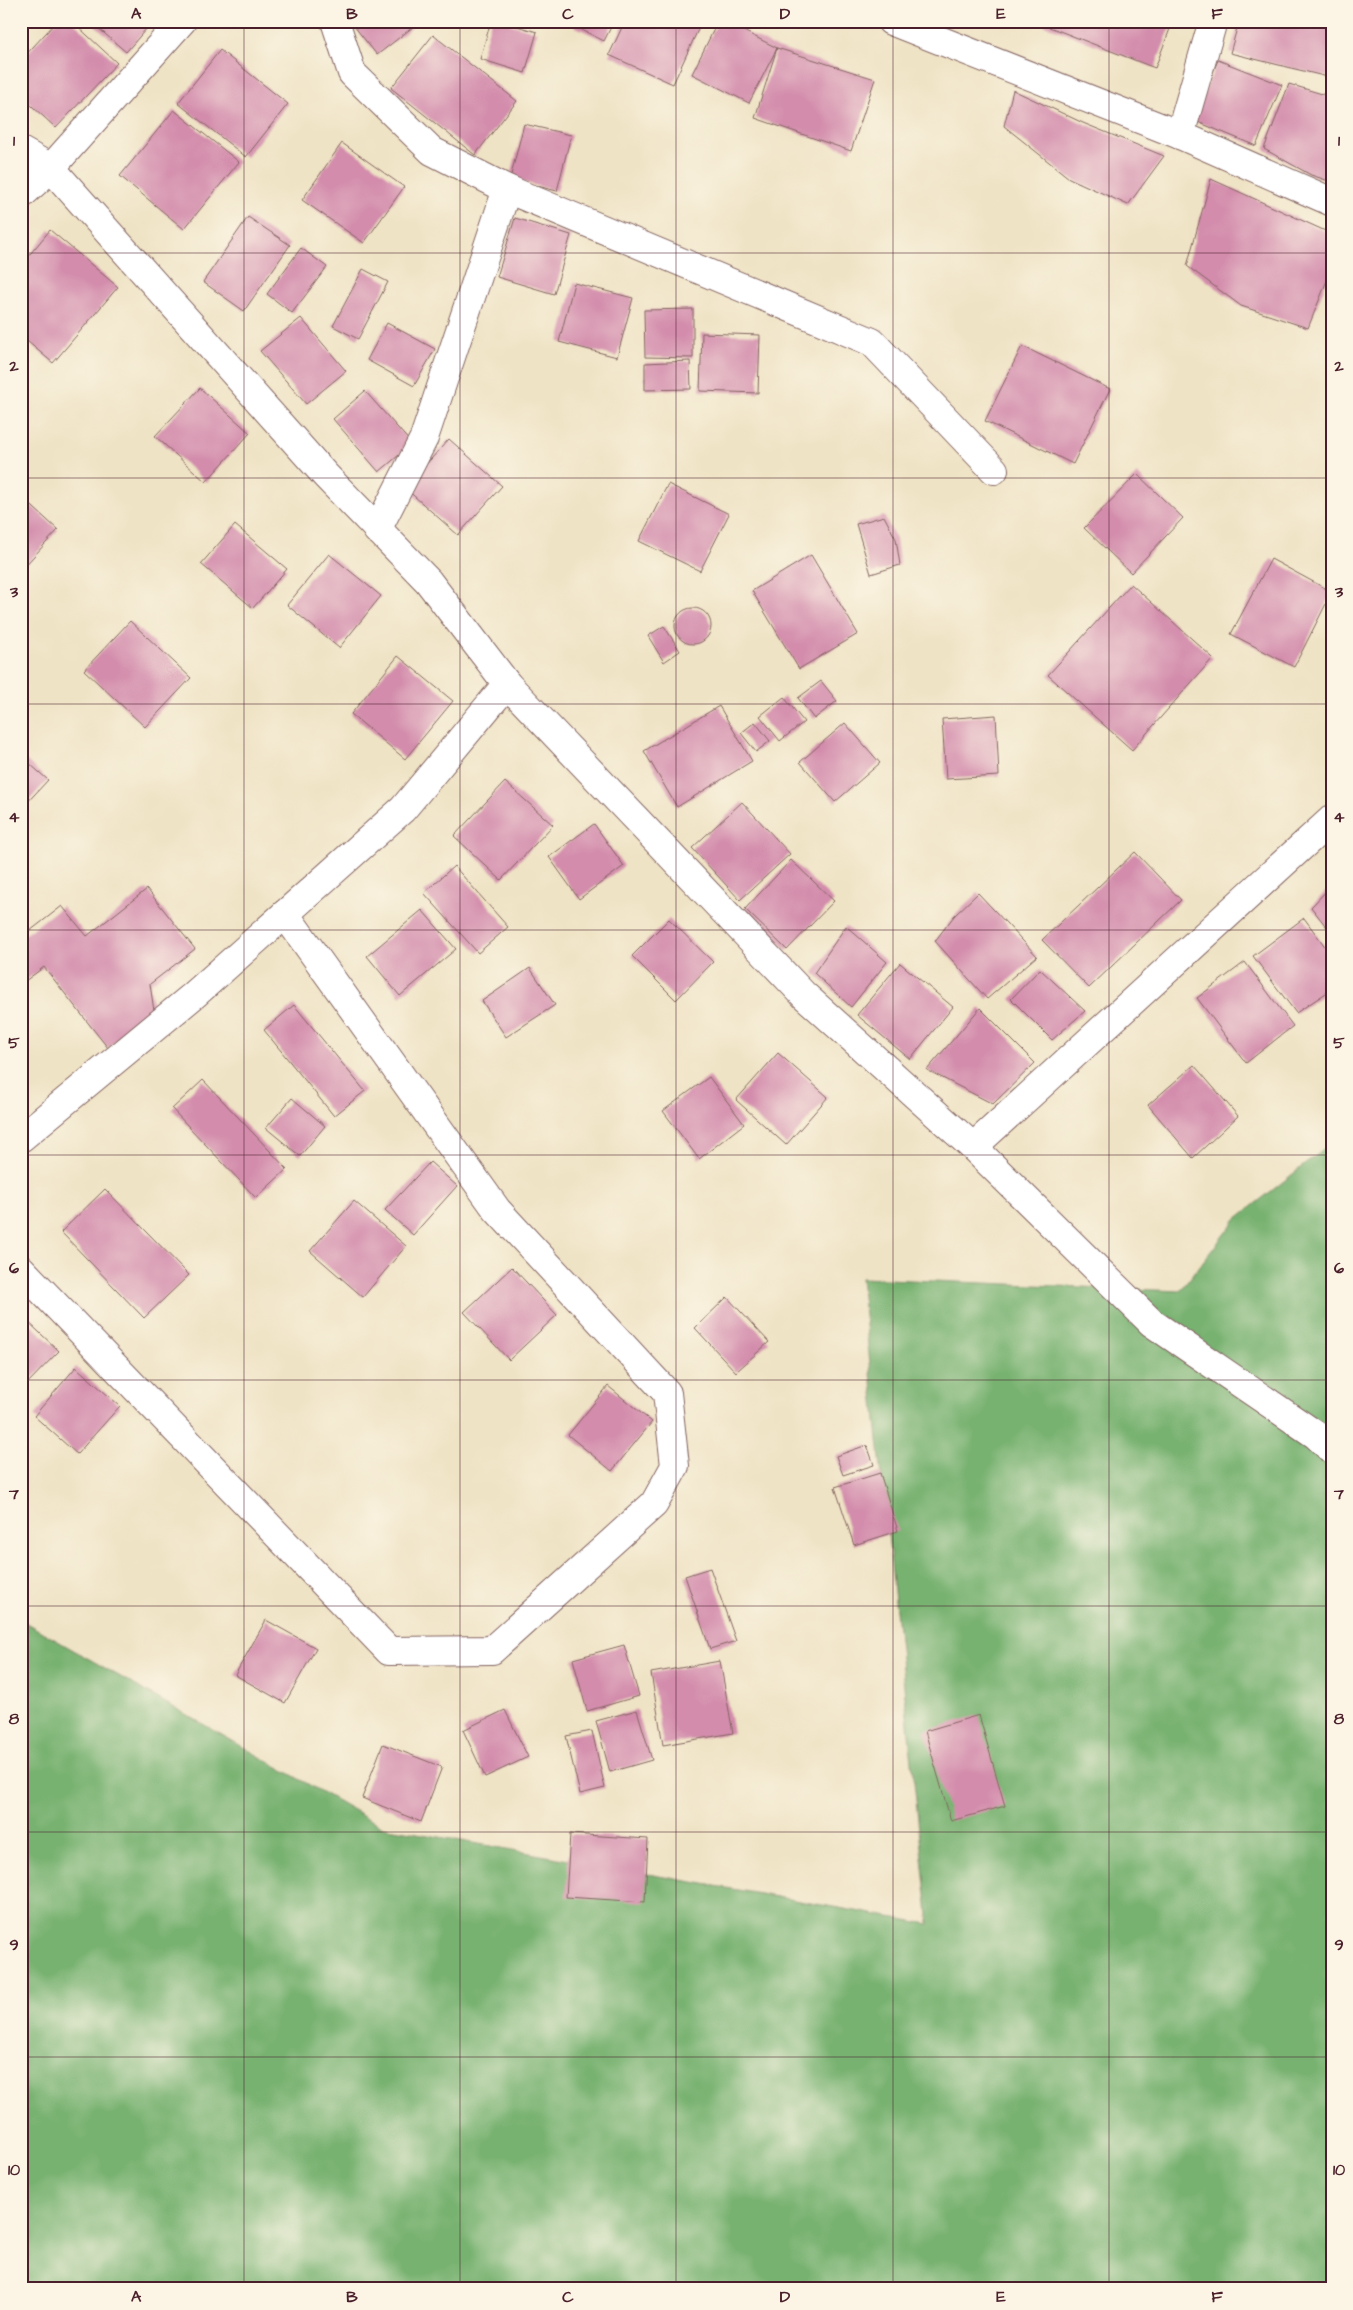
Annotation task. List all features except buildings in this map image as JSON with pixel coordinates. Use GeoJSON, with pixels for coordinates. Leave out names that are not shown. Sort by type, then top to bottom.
{"type":"FeatureCollection","features":[{"type":"Feature","properties":{"kind":"street"},"geometry":{"type":"LineString","coordinates":[[21,195],[51,168],[182,21]]}},
{"type":"Feature","properties":{"kind":"street"},"geometry":{"type":"LineString","coordinates":[[334,21],[352,73],[432,151],[507,189],[872,342],[994,470]]}},
{"type":"Feature","properties":{"kind":"street"},"geometry":{"type":"LineString","coordinates":[[891,21],[1180,135],[1332,202]]}},
{"type":"Feature","properties":{"kind":"street"},"geometry":{"type":"LineString","coordinates":[[1180,135],[1213,21]]}},
{"type":"Feature","properties":{"kind":"street"},"geometry":{"type":"LineString","coordinates":[[21,151],[51,168],[326,476],[428,581],[507,684],[804,996],[973,1147],[1152,1323],[1316,1435],[1332,1450]]}},
{"type":"Feature","properties":{"kind":"street"},"geometry":{"type":"LineString","coordinates":[[377,530],[424,438],[507,189]]}},
{"type":"Feature","properties":{"kind":"street"},"geometry":{"type":"LineString","coordinates":[[21,1138],[194,995],[402,809],[507,684]]}},
{"type":"Feature","properties":{"kind":"street"},"geometry":{"type":"LineString","coordinates":[[973,1147],[1332,820]]}},
{"type":"Feature","properties":{"kind":"street"},"geometry":{"type":"LineString","coordinates":[[21,1269],[389,1650],[492,1650],[654,1504],[675,1466],[667,1393],[497,1210],[285,914]]}},
{"type":"Feature","properties":{"kind":"green space"},"geometry":{"type":"Polygon","coordinates":[[[1332,1143],[1332,2289],[21,2289],[21,1620],[383,1827],[929,1924],[861,1278],[1180,1291],[1236,1219],[1332,1143]]]}}]}
